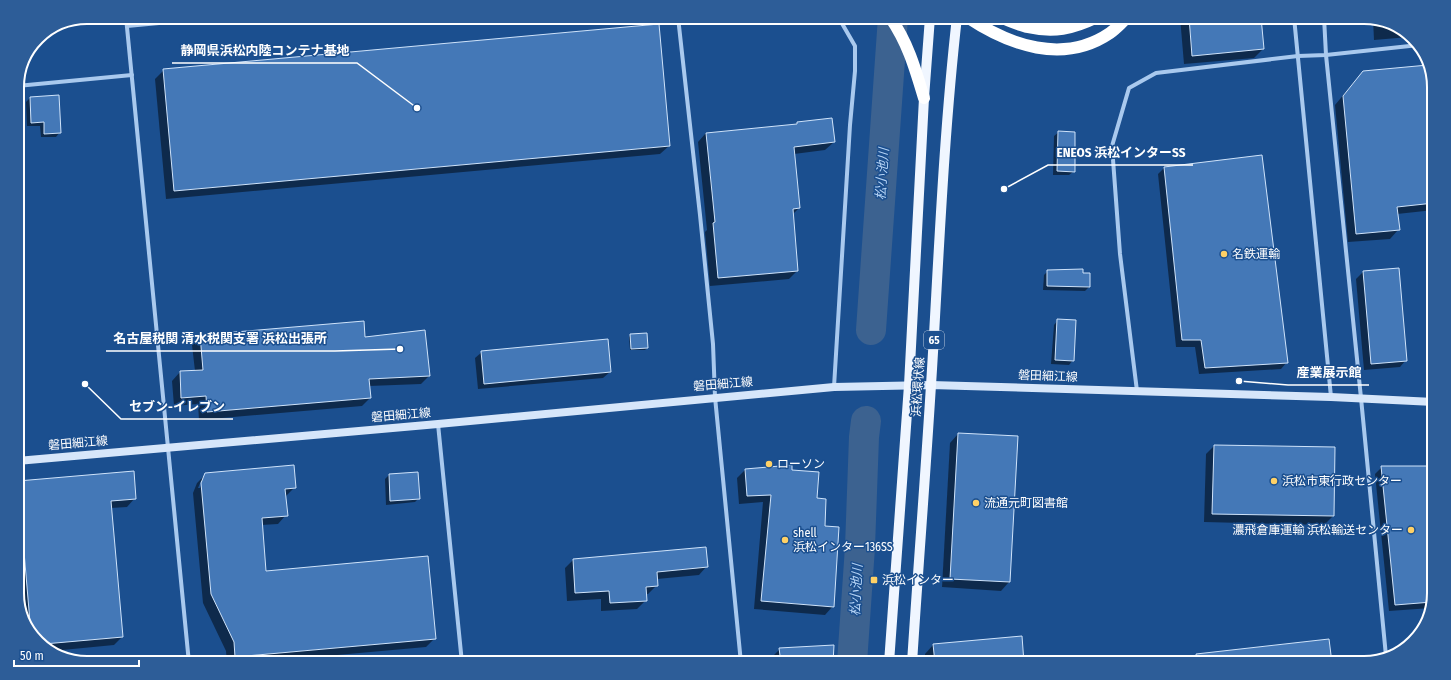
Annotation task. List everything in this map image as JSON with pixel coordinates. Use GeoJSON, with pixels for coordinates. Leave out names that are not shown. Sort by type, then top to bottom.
{"type":"FeatureCollection","features":[{"type":"Feature","properties":{"kind":"highway"},"geometry":{"type":"LineString","coordinates":[[895,24],[901,32],[912,59],[924,98]]}},
{"type":"Feature","properties":{"kind":"highway"},"geometry":{"type":"LineString","coordinates":[[980,24],[1006,38],[1036,48],[1066,50],[1088,44],[1110,34],[1121,24]]}},
{"type":"Feature","properties":{"kind":"highway"},"geometry":{"type":"LineString","coordinates":[[1018,24],[1040,30],[1060,30],[1081,24]]}},
{"type":"Feature","properties":{"kind":"main road","name":"浜松環状線"},"geometry":{"type":"LineString","coordinates":[[890,656],[909,386],[924,98],[929,24]]}},
{"type":"Feature","properties":{"kind":"main road","name":"浜松環状線"},"geometry":{"type":"LineString","coordinates":[[912,656],[945,154],[951,68],[956,24]]}},
{"type":"Feature","properties":{"kind":"main road","name":"磐田細江線"},"geometry":{"type":"LineString","coordinates":[[24,460],[834,387],[931,385],[1331,396],[1427,402]]}},
{"type":"Feature","properties":{"kind":"street"},"geometry":{"type":"LineString","coordinates":[[149,24],[127,26],[188,656]]}},
{"type":"Feature","properties":{"kind":"street"},"geometry":{"type":"LineString","coordinates":[[679,24],[713,344],[715,397],[740,656]]}},
{"type":"Feature","properties":{"kind":"street"},"geometry":{"type":"LineString","coordinates":[[834,387],[850,124],[855,71],[855,46],[842,24]]}},
{"type":"Feature","properties":{"kind":"street"},"geometry":{"type":"LineString","coordinates":[[1295,24],[1331,396]]}},
{"type":"Feature","properties":{"kind":"street"},"geometry":{"type":"LineString","coordinates":[[1324,24],[1326,55],[1386,652]]}},
{"type":"Feature","properties":{"kind":"street"},"geometry":{"type":"LineString","coordinates":[[1137,391],[1120,254],[1112,146],[1129,88],[1156,73],[1298,56],[1326,55],[1411,46]]}},
{"type":"Feature","properties":{"kind":"street"},"geometry":{"type":"LineString","coordinates":[[24,85],[132,75]]}},
{"type":"Feature","properties":{"kind":"street"},"geometry":{"type":"LineString","coordinates":[[438,424],[461,656]]}},
{"type":"Feature","properties":{"kind":"building"},"geometry":{"type":"Polygon","coordinates":[[[659,24],[670,146],[174,191],[163,69],[659,24]]]}},
{"type":"Feature","properties":{"kind":"building"},"geometry":{"type":"Polygon","coordinates":[[[1190,24],[1262,24],[1264,49],[1192,56],[1190,24]]]}},
{"type":"Feature","properties":{"kind":"building"},"geometry":{"type":"Polygon","coordinates":[[[1423,65],[1426,75],[1427,204],[1397,207],[1400,230],[1356,234],[1343,96],[1363,71],[1423,65]]]}},
{"type":"Feature","properties":{"kind":"building"},"geometry":{"type":"Polygon","coordinates":[[[59,95],[61,133],[44,134],[44,122],[31,123],[30,97],[59,95]]]}},
{"type":"Feature","properties":{"kind":"building"},"geometry":{"type":"Polygon","coordinates":[[[832,118],[835,142],[794,147],[800,208],[793,209],[798,271],[718,278],[713,223],[715,222],[706,133],[797,124],[797,122],[832,118]]]}},
{"type":"Feature","properties":{"kind":"building"},"geometry":{"type":"Polygon","coordinates":[[[1058,131],[1075,132],[1075,172],[1057,171],[1058,131]]]}},
{"type":"Feature","properties":{"kind":"building","name":"名鉄運輸"},"geometry":{"type":"Polygon","coordinates":[[[1262,155],[1288,363],[1205,368],[1201,340],[1182,340],[1164,167],[1262,155]]]}},
{"type":"Feature","properties":{"kind":"building"},"geometry":{"type":"Polygon","coordinates":[[[1399,268],[1407,361],[1371,364],[1363,271],[1399,268]]]}},
{"type":"Feature","properties":{"kind":"building"},"geometry":{"type":"Polygon","coordinates":[[[1083,269],[1083,273],[1090,273],[1090,287],[1047,286],[1047,270],[1083,269]]]}},
{"type":"Feature","properties":{"kind":"building"},"geometry":{"type":"Polygon","coordinates":[[[1057,319],[1076,320],[1074,361],[1055,360],[1057,319]]]}},
{"type":"Feature","properties":{"kind":"building"},"geometry":{"type":"Polygon","coordinates":[[[364,321],[365,337],[425,330],[430,376],[369,379],[371,398],[207,412],[206,396],[181,398],[180,371],[203,370],[200,335],[364,321]]]}},
{"type":"Feature","properties":{"kind":"building"},"geometry":{"type":"Polygon","coordinates":[[[647,333],[648,348],[631,349],[630,334],[647,333]]]}},
{"type":"Feature","properties":{"kind":"building"},"geometry":{"type":"Polygon","coordinates":[[[608,339],[611,372],[484,384],[481,351],[608,339]]]}},
{"type":"Feature","properties":{"kind":"building"},"geometry":{"type":"Polygon","coordinates":[[[958,433],[1018,436],[1010,582],[950,579],[958,433]]]}},
{"type":"Feature","properties":{"kind":"building","name":"浜松市東行政センター"},"geometry":{"type":"Polygon","coordinates":[[[1214,445],[1335,447],[1334,516],[1212,514],[1214,445]]]}},
{"type":"Feature","properties":{"kind":"building"},"geometry":{"type":"Polygon","coordinates":[[[294,465],[296,488],[285,489],[288,516],[262,518],[266,571],[428,556],[436,639],[235,656],[234,642],[211,594],[201,483],[205,473],[294,465]]]}},
{"type":"Feature","properties":{"kind":"building"},"geometry":{"type":"Polygon","coordinates":[[[792,465],[792,470],[819,472],[817,498],[826,499],[825,526],[839,527],[834,607],[761,601],[771,495],[747,496],[745,469],[792,465]]]}},
{"type":"Feature","properties":{"kind":"building","name":"濃飛倉庫運輸 浜松輸送センター"},"geometry":{"type":"Polygon","coordinates":[[[1381,466],[1427,466],[1426,602],[1395,605],[1381,466]]]}},
{"type":"Feature","properties":{"kind":"building"},"geometry":{"type":"Polygon","coordinates":[[[134,471],[136,499],[111,501],[123,637],[50,643],[32,624],[30,619],[24,552],[24,480],[134,471]]]}},
{"type":"Feature","properties":{"kind":"building"},"geometry":{"type":"Polygon","coordinates":[[[418,472],[420,499],[390,501],[389,474],[418,472]]]}},
{"type":"Feature","properties":{"kind":"building"},"geometry":{"type":"Polygon","coordinates":[[[706,547],[708,567],[657,572],[658,586],[646,587],[647,601],[610,603],[609,591],[575,593],[573,559],[706,547]]]}},
{"type":"Feature","properties":{"kind":"building"},"geometry":{"type":"Polygon","coordinates":[[[1022,636],[1023,656],[934,656],[933,644],[1022,636]]]}},
{"type":"Feature","properties":{"kind":"building"},"geometry":{"type":"Polygon","coordinates":[[[1329,639],[1331,656],[1196,656],[1196,654],[1329,639]]]}},
{"type":"Feature","properties":{"kind":"building"},"geometry":{"type":"Polygon","coordinates":[[[834,645],[833,656],[780,656],[779,648],[834,645]]]}},
{"type":"Feature","properties":{"kind":"waterway","name":"松小池川"},"geometry":{"type":"LineString","coordinates":[[871,330],[893,24]]}},
{"type":"Feature","properties":{"kind":"waterway","name":"松小池川"},"geometry":{"type":"LineString","coordinates":[[852,656],[860,547],[864,437],[866,421]]}},
{"type":"Feature","properties":{"kind":"place","name":"静岡県浜松内陸コンテナ基地"},"geometry":{"type":"Point","coordinates":[417,108]}},
{"type":"Feature","properties":{"kind":"place","name":"ENEOS 浜松インターSS"},"geometry":{"type":"Point","coordinates":[1004,189]}},
{"type":"Feature","properties":{"kind":"place","name":"名鉄運輸"},"geometry":{"type":"Point","coordinates":[1224,254]}},
{"type":"Feature","properties":{"kind":"place","name":"名古屋税関 清水税関支署 浜松出張所"},"geometry":{"type":"Point","coordinates":[400,349]}},
{"type":"Feature","properties":{"kind":"place","name":"産業展示館"},"geometry":{"type":"Point","coordinates":[1239,381]}},
{"type":"Feature","properties":{"kind":"place","name":"セブン-イレブン"},"geometry":{"type":"Point","coordinates":[85,384]}},
{"type":"Feature","properties":{"kind":"place","name":"ローソン"},"geometry":{"type":"Point","coordinates":[769,464]}},
{"type":"Feature","properties":{"kind":"place","name":"浜松市東行政センター"},"geometry":{"type":"Point","coordinates":[1274,481]}},
{"type":"Feature","properties":{"kind":"place","name":"流通元町図書館"},"geometry":{"type":"Point","coordinates":[976,503]}},
{"type":"Feature","properties":{"kind":"place","name":"濃飛倉庫運輸 浜松輸送センター"},"geometry":{"type":"Point","coordinates":[1411,530]}},
{"type":"Feature","properties":{"kind":"place","name":"shell 浜松インター136SS"},"geometry":{"type":"Point","coordinates":[785,540]}},
{"type":"Feature","properties":{"kind":"place","name":"浜松インター"},"geometry":{"type":"Point","coordinates":[874,580]}}]}
